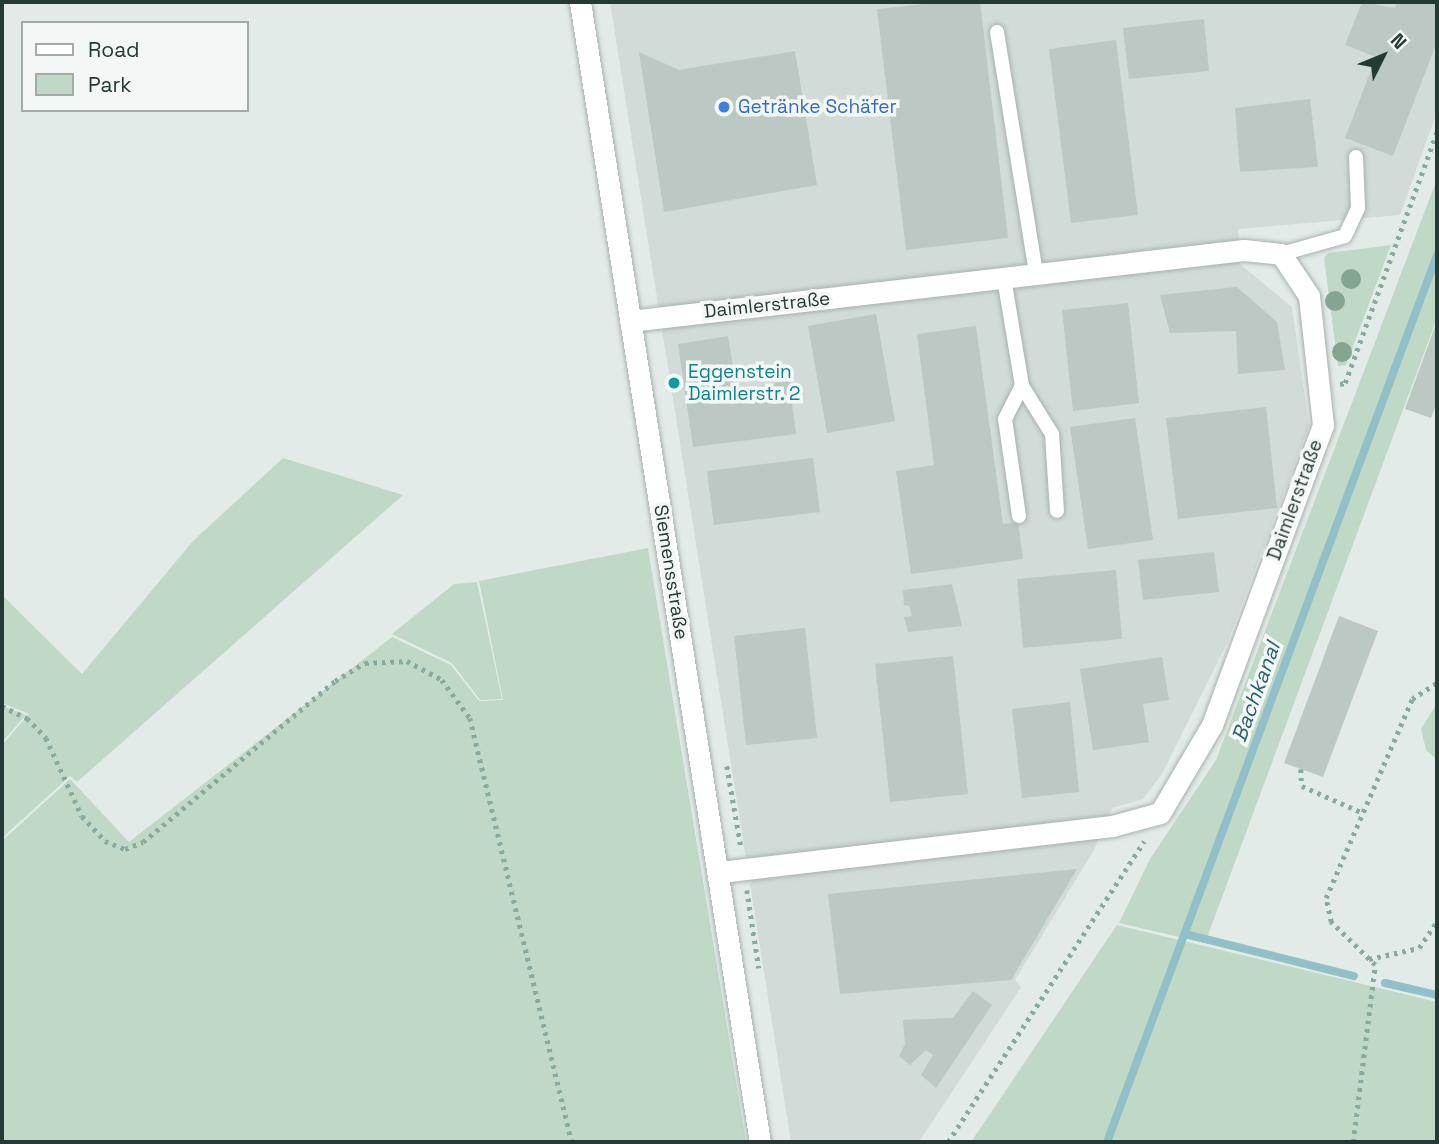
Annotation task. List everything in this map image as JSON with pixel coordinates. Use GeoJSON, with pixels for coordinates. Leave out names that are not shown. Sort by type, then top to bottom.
{"type":"FeatureCollection","features":[{"type":"Feature","properties":{"kind":"street","name":"Siemensstraße"},"geometry":{"type":"LineString","coordinates":[[580,2],[760,1142]]}},
{"type":"Feature","properties":{"kind":"street","name":"Daimlerstraße"},"geometry":{"type":"LineString","coordinates":[[630,321],[1244,250],[1281,254],[1309,296],[1323,425],[1217,712],[1160,813]]}},
{"type":"Feature","properties":{"kind":"street"},"geometry":{"type":"LineString","coordinates":[[719,872],[1112,826],[1160,813]]}},
{"type":"Feature","properties":{"kind":"lane"},"geometry":{"type":"LineString","coordinates":[[998,32],[1036,274]]}},
{"type":"Feature","properties":{"kind":"lane"},"geometry":{"type":"LineString","coordinates":[[1281,254],[1345,236],[1358,208],[1356,157]]}},
{"type":"Feature","properties":{"kind":"lane"},"geometry":{"type":"LineString","coordinates":[[1004,278],[1022,386],[1052,434],[1058,511]]}},
{"type":"Feature","properties":{"kind":"lane"},"geometry":{"type":"LineString","coordinates":[[1019,516],[1005,419],[1022,386]]}},
{"type":"Feature","properties":{"kind":"path"},"geometry":{"type":"LineString","coordinates":[[1318,389],[1345,383],[1437,132]]}},
{"type":"Feature","properties":{"kind":"path"},"geometry":{"type":"LineString","coordinates":[[2,706],[27,718],[46,738],[82,816],[104,841],[125,849],[144,842],[335,681],[365,663],[407,661],[442,680],[470,718],[572,1142]]}},
{"type":"Feature","properties":{"kind":"path"},"geometry":{"type":"LineString","coordinates":[[1353,1142],[1375,965],[1331,922],[1326,898],[1412,699],[1437,683]]}},
{"type":"Feature","properties":{"kind":"path"},"geometry":{"type":"LineString","coordinates":[[1301,769],[1302,786],[1361,812]]}},
{"type":"Feature","properties":{"kind":"path"},"geometry":{"type":"LineString","coordinates":[[948,1142],[1160,813]]}},
{"type":"Feature","properties":{"kind":"path"},"geometry":{"type":"LineString","coordinates":[[1369,959],[1419,948],[1437,921]]}},
{"type":"Feature","properties":{"kind":"shaded area"},"geometry":{"type":"Polygon","coordinates":[[[610,2],[1437,2],[1437,112],[1400,215],[1238,229],[1240,264],[1292,307],[1309,426],[1228,641],[1162,774],[1143,799],[1112,808],[1094,850],[1015,980],[1021,987],[919,1142],[791,1142],[610,2]]]}},
{"type":"Feature","properties":{"kind":"green space"},"geometry":{"type":"Polygon","coordinates":[[[1437,179],[1437,318],[1205,943],[1119,923],[1150,859],[1216,760],[1437,179]]]}},
{"type":"Feature","properties":{"kind":"green space"},"geometry":{"type":"Polygon","coordinates":[[[1391,245],[1346,365],[1338,366],[1324,258],[1328,253],[1391,245]]]}},
{"type":"Feature","properties":{"kind":"green space"},"geometry":{"type":"Polygon","coordinates":[[[283,458],[403,495],[77,782],[70,776],[2,838],[2,745],[29,714],[2,703],[2,595],[82,674],[193,541],[283,458]]]}},
{"type":"Feature","properties":{"kind":"green space"},"geometry":{"type":"Polygon","coordinates":[[[648,548],[746,1142],[2,1142],[2,841],[70,779],[129,842],[392,637],[451,665],[479,701],[503,700],[479,581],[648,548]]]}},
{"type":"Feature","properties":{"kind":"green space"},"geometry":{"type":"Polygon","coordinates":[[[477,582],[502,699],[480,700],[452,663],[392,634],[454,584],[477,582]]]}},
{"type":"Feature","properties":{"kind":"green space"},"geometry":{"type":"Polygon","coordinates":[[[1437,703],[1437,760],[1426,750],[1421,729],[1437,703]]]}},
{"type":"Feature","properties":{"kind":"green space"},"geometry":{"type":"Polygon","coordinates":[[[2,706],[26,715],[2,742],[2,706]]]}},
{"type":"Feature","properties":{"kind":"green space"},"geometry":{"type":"Polygon","coordinates":[[[1117,925],[1437,1002],[1437,1142],[971,1142],[1117,925]]]}},
{"type":"Feature","properties":{"kind":"building"},"geometry":{"type":"Polygon","coordinates":[[[943,2],[980,2],[1008,238],[906,250],[877,9],[943,2]]]}},
{"type":"Feature","properties":{"kind":"building"},"geometry":{"type":"Polygon","coordinates":[[[1362,2],[1395,8],[1397,2],[1437,2],[1437,42],[1393,156],[1345,138],[1376,57],[1345,45],[1362,2]]]}},
{"type":"Feature","properties":{"kind":"building"},"geometry":{"type":"Polygon","coordinates":[[[1204,19],[1209,71],[1129,79],[1123,28],[1204,19]]]}},
{"type":"Feature","properties":{"kind":"building"},"geometry":{"type":"Polygon","coordinates":[[[1116,40],[1138,215],[1071,223],[1049,49],[1116,40]]]}},
{"type":"Feature","properties":{"kind":"building"},"geometry":{"type":"Polygon","coordinates":[[[795,51],[817,185],[664,212],[639,52],[679,70],[795,51]]]}},
{"type":"Feature","properties":{"kind":"building"},"geometry":{"type":"Polygon","coordinates":[[[1310,99],[1318,167],[1240,172],[1235,108],[1310,99]]]}},
{"type":"Feature","properties":{"kind":"building"},"geometry":{"type":"Polygon","coordinates":[[[1237,287],[1277,322],[1285,370],[1238,374],[1236,331],[1170,333],[1160,295],[1237,287]]]}},
{"type":"Feature","properties":{"kind":"building"},"geometry":{"type":"Polygon","coordinates":[[[1128,303],[1139,403],[1073,411],[1062,310],[1128,303]]]}},
{"type":"Feature","properties":{"kind":"building"},"geometry":{"type":"Polygon","coordinates":[[[876,314],[895,421],[827,433],[808,326],[876,314]]]}},
{"type":"Feature","properties":{"kind":"building"},"geometry":{"type":"Polygon","coordinates":[[[1437,321],[1437,402],[1431,418],[1405,409],[1437,321]]]}},
{"type":"Feature","properties":{"kind":"building"},"geometry":{"type":"Polygon","coordinates":[[[976,326],[1003,524],[1018,522],[1023,559],[911,574],[896,471],[934,465],[917,334],[976,326]]]}},
{"type":"Feature","properties":{"kind":"building"},"geometry":{"type":"Polygon","coordinates":[[[728,336],[737,391],[789,380],[796,434],[693,447],[678,344],[728,336]]]}},
{"type":"Feature","properties":{"kind":"building","name":"Eggenstein Daimlerstr. 2"},"geometry":{"type":"Polygon","coordinates":[[[678,376],[679,388],[670,389],[668,378],[678,376]]]}},
{"type":"Feature","properties":{"kind":"building"},"geometry":{"type":"Polygon","coordinates":[[[1266,407],[1277,508],[1178,519],[1166,418],[1266,407]]]}},
{"type":"Feature","properties":{"kind":"building"},"geometry":{"type":"Polygon","coordinates":[[[1135,418],[1153,540],[1088,549],[1070,427],[1135,418]]]}},
{"type":"Feature","properties":{"kind":"building"},"geometry":{"type":"Polygon","coordinates":[[[813,458],[820,512],[714,525],[707,471],[813,458]]]}},
{"type":"Feature","properties":{"kind":"building"},"geometry":{"type":"Polygon","coordinates":[[[1214,552],[1219,592],[1143,600],[1138,560],[1214,552]]]}},
{"type":"Feature","properties":{"kind":"building"},"geometry":{"type":"Polygon","coordinates":[[[1116,570],[1122,639],[1023,648],[1017,579],[1116,570]]]}},
{"type":"Feature","properties":{"kind":"building"},"geometry":{"type":"Polygon","coordinates":[[[952,584],[962,626],[908,632],[904,617],[912,616],[909,606],[904,605],[903,590],[952,584]]]}},
{"type":"Feature","properties":{"kind":"building"},"geometry":{"type":"Polygon","coordinates":[[[1339,616],[1378,631],[1323,777],[1284,763],[1339,616]]]}},
{"type":"Feature","properties":{"kind":"building"},"geometry":{"type":"Polygon","coordinates":[[[805,628],[817,738],[746,745],[734,636],[805,628]]]}},
{"type":"Feature","properties":{"kind":"building"},"geometry":{"type":"Polygon","coordinates":[[[953,656],[968,794],[890,802],[875,664],[953,656]]]}},
{"type":"Feature","properties":{"kind":"building"},"geometry":{"type":"Polygon","coordinates":[[[1162,657],[1169,700],[1143,704],[1149,742],[1093,750],[1080,669],[1162,657]]]}},
{"type":"Feature","properties":{"kind":"building"},"geometry":{"type":"Polygon","coordinates":[[[1070,702],[1079,792],[1022,798],[1012,709],[1070,702]]]}},
{"type":"Feature","properties":{"kind":"building"},"geometry":{"type":"Polygon","coordinates":[[[1077,869],[1011,980],[840,994],[828,894],[1077,869]]]}},
{"type":"Feature","properties":{"kind":"building"},"geometry":{"type":"Polygon","coordinates":[[[973,991],[992,1005],[936,1088],[921,1075],[933,1055],[926,1050],[910,1065],[899,1056],[905,1044],[903,1020],[953,1018],[973,991]]]}},
{"type":"Feature","properties":{"kind":"waterway","name":"Bachkanal"},"geometry":{"type":"LineString","coordinates":[[1107,1142],[1437,255]]}},
{"type":"Feature","properties":{"kind":"waterway"},"geometry":{"type":"LineString","coordinates":[[1185,934],[1354,976]]}},
{"type":"Feature","properties":{"kind":"waterway"},"geometry":{"type":"LineString","coordinates":[[1385,983],[1437,995]]}},
{"type":"Feature","properties":{"kind":"place","name":"Getränke Schäfer"},"geometry":{"type":"Point","coordinates":[724,107]}},
{"type":"Feature","properties":{"kind":"place","name":"Eggenstein Daimlerstr. 2"},"geometry":{"type":"Point","coordinates":[674,383]}}]}
